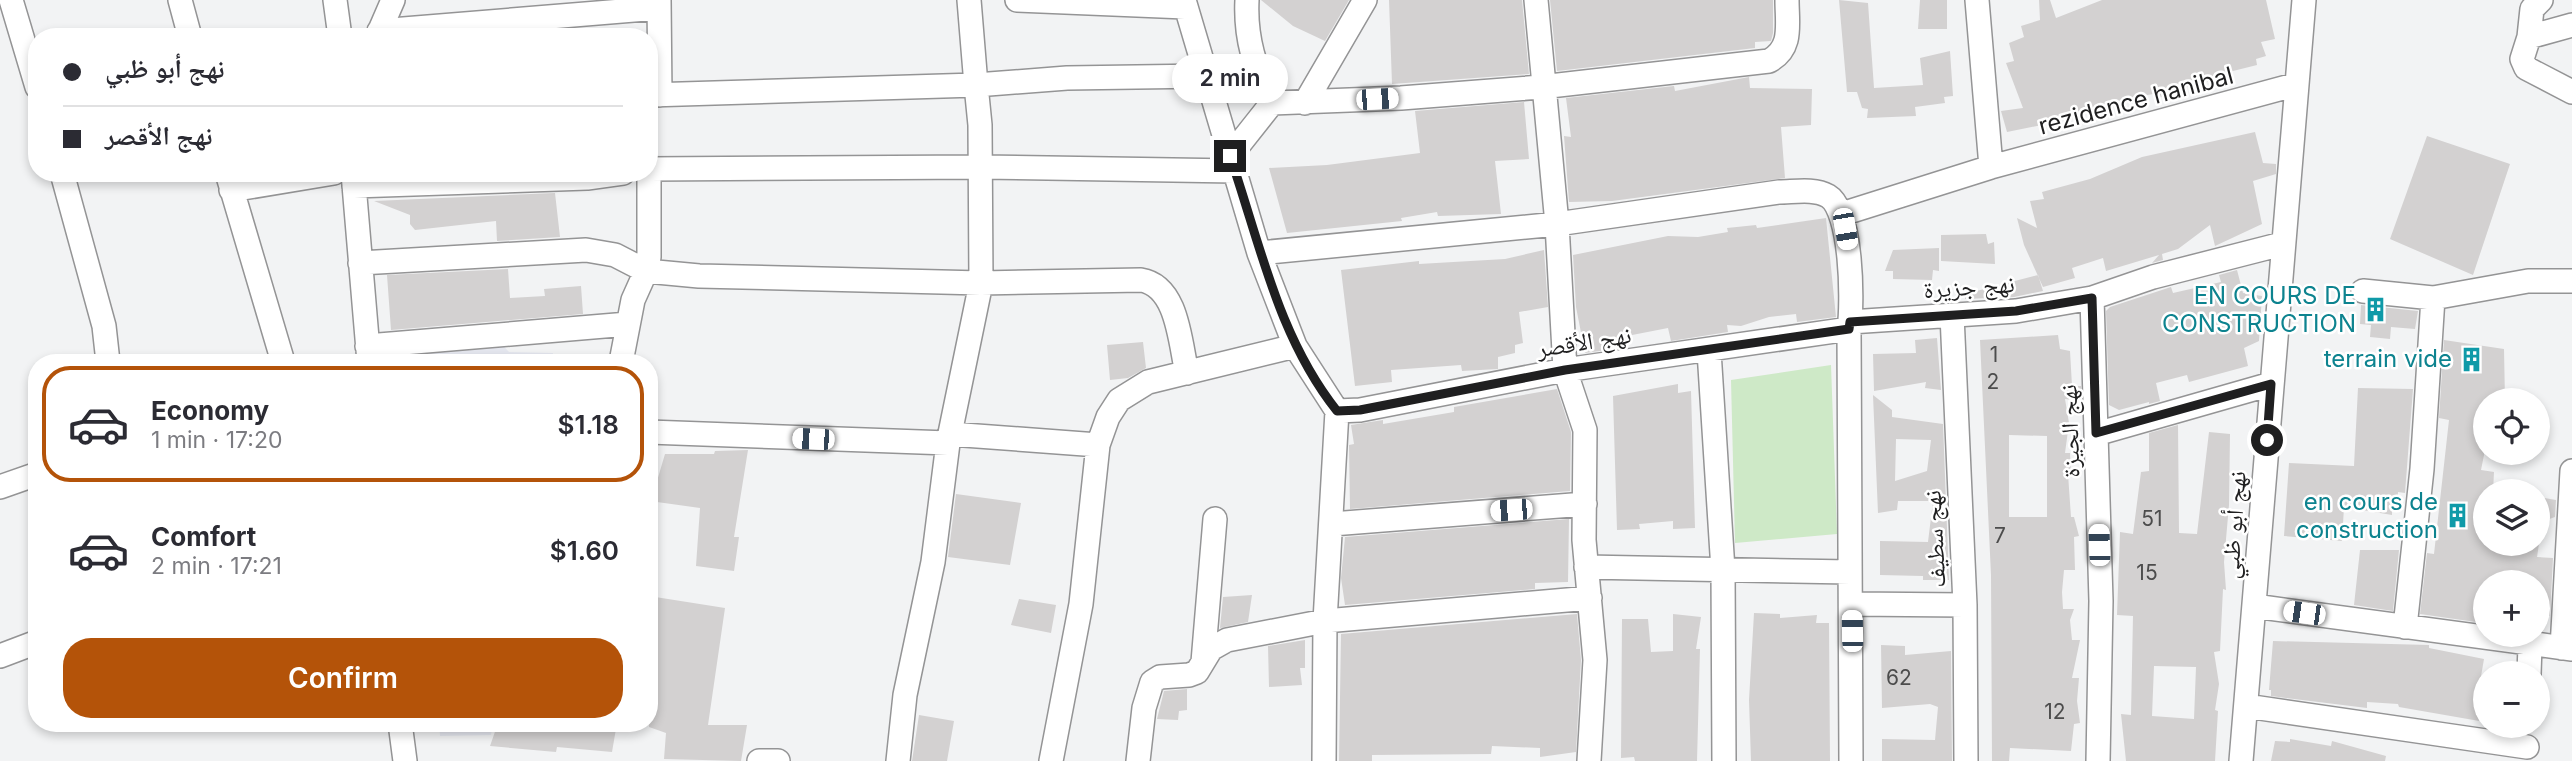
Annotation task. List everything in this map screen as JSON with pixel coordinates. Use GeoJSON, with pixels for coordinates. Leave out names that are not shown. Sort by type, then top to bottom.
{"type":"FeatureCollection","features":[{"type":"Feature","properties":{"kind":"street"},"geometry":{"type":"LineString","coordinates":[[11,0],[28,58]]}},
{"type":"Feature","properties":{"kind":"street"},"geometry":{"type":"LineString","coordinates":[[180,0],[188,28]]}},
{"type":"Feature","properties":{"kind":"street"},"geometry":{"type":"LineString","coordinates":[[335,0],[339,28]]}},
{"type":"Feature","properties":{"kind":"street"},"geometry":{"type":"LineString","coordinates":[[381,28],[393,0]]}},
{"type":"Feature","properties":{"kind":"street"},"geometry":{"type":"LineString","coordinates":[[898,761],[906,684],[933,562],[949,438],[981,283],[981,167],[969,0]]}},
{"type":"Feature","properties":{"kind":"street"},"geometry":{"type":"LineString","coordinates":[[1017,0],[1185,4],[1259,253],[1295,346],[1307,370],[1337,411],[1325,621],[1324,761]]}},
{"type":"Feature","properties":{"kind":"street"},"geometry":{"type":"LineString","coordinates":[[1247,0],[1248,40],[1254,67],[1272,103]]}},
{"type":"Feature","properties":{"kind":"street"},"geometry":{"type":"LineString","coordinates":[[1305,103],[1365,0]]}},
{"type":"Feature","properties":{"kind":"street"},"geometry":{"type":"LineString","coordinates":[[1535,0],[1541,87],[1557,224],[1565,370],[1585,430],[1586,568],[1595,695],[1588,761]]}},
{"type":"Feature","properties":{"kind":"street"},"geometry":{"type":"LineString","coordinates":[[1272,103],[1541,87],[1769,61],[1781,55],[1787,44],[1787,0]]}},
{"type":"Feature","properties":{"kind":"street","name":"نهج أبو ظبي"},"geometry":{"type":"LineString","coordinates":[[2241,761],[2294,85],[2304,0]]}},
{"type":"Feature","properties":{"kind":"street"},"geometry":{"type":"LineString","coordinates":[[2541,0],[2532,9],[2529,37],[2522,59],[2526,68],[2572,92]]}},
{"type":"Feature","properties":{"kind":"street"},"geometry":{"type":"LineString","coordinates":[[1984,2],[1991,167]]}},
{"type":"Feature","properties":{"kind":"street"},"geometry":{"type":"LineString","coordinates":[[434,28],[658,4],[657,28]]}},
{"type":"Feature","properties":{"kind":"street"},"geometry":{"type":"LineString","coordinates":[[2529,37],[2572,25]]}},
{"type":"Feature","properties":{"kind":"street"},"geometry":{"type":"LineString","coordinates":[[658,95],[975,85],[1067,78],[1206,76]]}},
{"type":"Feature","properties":{"kind":"street","name":"rezidence hanibal"},"geometry":{"type":"LineString","coordinates":[[1842,214],[1991,167],[2294,85]]}},
{"type":"Feature","properties":{"kind":"street"},"geometry":{"type":"LineString","coordinates":[[1232,163],[1272,103]]}},
{"type":"Feature","properties":{"kind":"street"},"geometry":{"type":"LineString","coordinates":[[658,171],[1232,163]]}},
{"type":"Feature","properties":{"kind":"street"},"geometry":{"type":"LineString","coordinates":[[64,182],[104,326],[106,354]]}},
{"type":"Feature","properties":{"kind":"street"},"geometry":{"type":"LineString","coordinates":[[229,182],[281,354]]}},
{"type":"Feature","properties":{"kind":"street"},"geometry":{"type":"LineString","coordinates":[[354,182],[368,354],[628,324]]}},
{"type":"Feature","properties":{"kind":"street"},"geometry":{"type":"LineString","coordinates":[[622,354],[633,300],[646,271],[650,231],[649,182]]}},
{"type":"Feature","properties":{"kind":"street"},"geometry":{"type":"LineString","coordinates":[[1259,253],[1557,224],[1779,192],[1813,192],[1830,197],[1842,214],[1847,243],[1852,761]]}},
{"type":"Feature","properties":{"kind":"street"},"geometry":{"type":"LineString","coordinates":[[2092,298],[2153,278],[2282,244]]}},
{"type":"Feature","properties":{"kind":"street"},"geometry":{"type":"LineString","coordinates":[[360,264],[586,250],[615,255],[646,271],[756,279],[981,283],[1104,279],[1153,282],[1167,296],[1188,373]]}},
{"type":"Feature","properties":{"kind":"street"},"geometry":{"type":"LineString","coordinates":[[2363,291],[2432,298],[2528,281],[2572,281]]}},
{"type":"Feature","properties":{"kind":"street","name":"نهج جزيرة"},"geometry":{"type":"LineString","coordinates":[[1849,325],[2037,308],[2092,298]]}},
{"type":"Feature","properties":{"kind":"street","name":"نهج الجيزة"},"geometry":{"type":"LineString","coordinates":[[2092,298],[2101,601],[2098,761]]}},
{"type":"Feature","properties":{"kind":"street"},"geometry":{"type":"LineString","coordinates":[[2404,627],[2422,469],[2432,298]]}},
{"type":"Feature","properties":{"kind":"street","name":"نهج سطيف"},"geometry":{"type":"LineString","coordinates":[[1952,315],[1965,605],[1966,761]]}},
{"type":"Feature","properties":{"kind":"street","name":"نهج الأقصر"},"geometry":{"type":"LineString","coordinates":[[1337,411],[1360,410],[1565,370],[1709,351],[1849,325]]}},
{"type":"Feature","properties":{"kind":"street"},"geometry":{"type":"LineString","coordinates":[[1051,761],[1081,604],[1098,445],[1119,400],[1148,382],[1295,346]]}},
{"type":"Feature","properties":{"kind":"street"},"geometry":{"type":"LineString","coordinates":[[1709,351],[1723,570],[1724,761]]}},
{"type":"Feature","properties":{"kind":"street"},"geometry":{"type":"LineString","coordinates":[[2096,433],[2271,384]]}},
{"type":"Feature","properties":{"kind":"street"},"geometry":{"type":"LineString","coordinates":[[658,432],[949,438],[1098,445]]}},
{"type":"Feature","properties":{"kind":"street"},"geometry":{"type":"LineString","coordinates":[[2548,647],[2567,649],[2572,471]]}},
{"type":"Feature","properties":{"kind":"street"},"geometry":{"type":"LineString","coordinates":[[0,487],[28,477]]}},
{"type":"Feature","properties":{"kind":"street"},"geometry":{"type":"LineString","coordinates":[[1332,524],[1585,504]]}},
{"type":"Feature","properties":{"kind":"street"},"geometry":{"type":"LineString","coordinates":[[1203,665],[1215,519]]}},
{"type":"Feature","properties":{"kind":"street"},"geometry":{"type":"LineString","coordinates":[[1586,568],[1850,572]]}},
{"type":"Feature","properties":{"kind":"street"},"geometry":{"type":"LineString","coordinates":[[1138,761],[1144,708],[1152,682],[1166,676],[1189,676],[1203,665],[1211,649],[1219,643],[1325,621],[1590,598]]}},
{"type":"Feature","properties":{"kind":"street"},"geometry":{"type":"LineString","coordinates":[[1851,604],[1965,605]]}},
{"type":"Feature","properties":{"kind":"street"},"geometry":{"type":"LineString","coordinates":[[2255,606],[2473,637]]}},
{"type":"Feature","properties":{"kind":"street"},"geometry":{"type":"LineString","coordinates":[[0,656],[28,645]]}},
{"type":"Feature","properties":{"kind":"street"},"geometry":{"type":"LineString","coordinates":[[2246,706],[2527,745]]}},
{"type":"Feature","properties":{"kind":"street"},"geometry":{"type":"LineString","coordinates":[[401,732],[405,761]]}},
{"type":"Feature","properties":{"kind":"street"},"geometry":{"type":"LineString","coordinates":[[759,761],[778,761]]}},
{"type":"Feature","properties":{"kind":"shaded area"},"geometry":{"type":"Polygon","coordinates":[[[497,339],[509,352],[553,353],[400,354],[497,339]]]}},
{"type":"Feature","properties":{"kind":"shaded area"},"geometry":{"type":"Polygon","coordinates":[[[440,732],[492,732],[491,735],[440,736],[440,732]]]}},
{"type":"Feature","properties":{"kind":"green space"},"geometry":{"type":"Polygon","coordinates":[[[1831,365],[1837,534],[1735,543],[1731,380],[1831,365]]]}},
{"type":"Feature","properties":{"kind":"building"},"geometry":{"type":"Polygon","coordinates":[[[1261,0],[1349,0],[1325,41],[1293,26],[1261,0]]]}},
{"type":"Feature","properties":{"kind":"building"},"geometry":{"type":"Polygon","coordinates":[[[1389,0],[1522,0],[1529,74],[1392,84],[1389,0]]]}},
{"type":"Feature","properties":{"kind":"building"},"geometry":{"type":"Polygon","coordinates":[[[1550,0],[1773,0],[1773,33],[1771,41],[1755,42],[1755,48],[1557,71],[1550,0]]]}},
{"type":"Feature","properties":{"kind":"building"},"geometry":{"type":"Polygon","coordinates":[[[1839,0],[1868,3],[1874,88],[1923,85],[1920,58],[1950,51],[1953,96],[1944,97],[1945,103],[1915,107],[1916,116],[1867,118],[1868,109],[1862,108],[1857,92],[1847,92],[1839,0]]]}},
{"type":"Feature","properties":{"kind":"building"},"geometry":{"type":"Polygon","coordinates":[[[1920,0],[1947,0],[1947,29],[1918,29],[1920,0]]]}},
{"type":"Feature","properties":{"kind":"building"},"geometry":{"type":"Polygon","coordinates":[[[2039,0],[2050,0],[2056,18],[2102,0],[2266,0],[2275,39],[2261,42],[2266,56],[2256,59],[2257,65],[2229,72],[2230,76],[2187,87],[2159,98],[2158,93],[2107,103],[2057,122],[2007,132],[2001,111],[2023,108],[2006,63],[2014,61],[2009,43],[2024,37],[2021,26],[2040,20],[2039,0]]]}},
{"type":"Feature","properties":{"kind":"building"},"geometry":{"type":"Polygon","coordinates":[[[1749,77],[1750,88],[1812,89],[1811,125],[1781,127],[1785,178],[1612,201],[1569,202],[1564,136],[1571,137],[1566,98],[1674,86],[1675,91],[1749,77]]]}},
{"type":"Feature","properties":{"kind":"building"},"geometry":{"type":"Polygon","coordinates":[[[1524,102],[1529,159],[1495,161],[1501,214],[1438,216],[1437,212],[1401,218],[1402,221],[1287,233],[1269,168],[1327,165],[1420,153],[1415,111],[1524,102]]]}},
{"type":"Feature","properties":{"kind":"building"},"geometry":{"type":"Polygon","coordinates":[[[2255,132],[2263,163],[2276,164],[2276,174],[2253,181],[2262,224],[2215,246],[2210,225],[2178,249],[2162,254],[2163,260],[2152,263],[2159,255],[2106,271],[2103,258],[2072,268],[2075,278],[2043,287],[2024,245],[2017,218],[2037,228],[2030,201],[2044,199],[2042,192],[2090,179],[2142,157],[2255,132]]]}},
{"type":"Feature","properties":{"kind":"building"},"geometry":{"type":"Polygon","coordinates":[[[2427,136],[2510,164],[2473,275],[2390,239],[2427,136]]]}},
{"type":"Feature","properties":{"kind":"building"},"geometry":{"type":"Polygon","coordinates":[[[555,193],[560,237],[497,241],[496,221],[415,230],[410,224],[410,215],[374,201],[555,193]]]}},
{"type":"Feature","properties":{"kind":"building"},"geometry":{"type":"Polygon","coordinates":[[[1826,218],[1836,317],[1797,322],[1796,314],[1769,317],[1741,326],[1727,325],[1728,332],[1671,341],[1668,328],[1627,336],[1628,347],[1585,353],[1576,307],[1573,255],[1668,236],[1698,237],[1728,232],[1727,228],[1756,225],[1757,228],[1826,218]]]}},
{"type":"Feature","properties":{"kind":"building"},"geometry":{"type":"Polygon","coordinates":[[[1986,234],[1988,244],[1994,242],[1995,264],[1941,261],[1941,235],[1986,234]]]}},
{"type":"Feature","properties":{"kind":"building"},"geometry":{"type":"Polygon","coordinates":[[[1939,248],[1939,271],[1933,270],[1932,280],[1893,279],[1893,271],[1885,271],[1893,250],[1939,248]]]}},
{"type":"Feature","properties":{"kind":"building"},"geometry":{"type":"Polygon","coordinates":[[[1544,250],[1548,307],[1519,312],[1523,343],[1515,345],[1515,353],[1498,357],[1498,369],[1462,371],[1461,365],[1391,370],[1392,382],[1355,386],[1341,270],[1419,261],[1419,264],[1505,259],[1544,250]]]}},
{"type":"Feature","properties":{"kind":"building"},"geometry":{"type":"Polygon","coordinates":[[[508,269],[510,298],[545,296],[544,289],[581,286],[583,314],[391,330],[387,275],[508,269]]]}},
{"type":"Feature","properties":{"kind":"building"},"geometry":{"type":"Polygon","coordinates":[[[2237,270],[2243,293],[2262,296],[2259,341],[2244,348],[2248,366],[2189,382],[2187,375],[2156,383],[2160,401],[2119,410],[2109,405],[2106,311],[2110,307],[2171,287],[2173,293],[2221,282],[2219,275],[2237,270]]]}},
{"type":"Feature","properties":{"kind":"building"},"geometry":{"type":"Polygon","coordinates":[[[2038,275],[2043,291],[2014,297],[1965,299],[1965,294],[2038,275]]]}},
{"type":"Feature","properties":{"kind":"building","name":"EN COURS DE CONSTRUCTION"},"geometry":{"type":"Polygon","coordinates":[[[2361,305],[2418,311],[2415,329],[2391,327],[2390,339],[2370,337],[2371,325],[2360,324],[2361,305]]]}},
{"type":"Feature","properties":{"kind":"building"},"geometry":{"type":"Polygon","coordinates":[[[2058,335],[2060,349],[2070,351],[2072,386],[2081,386],[2081,392],[2073,388],[2073,400],[2065,399],[2069,423],[2065,453],[2070,453],[2071,474],[2068,474],[2071,517],[2074,517],[2079,536],[2074,537],[2075,570],[2064,570],[2062,592],[2063,609],[2074,609],[2070,620],[2072,640],[2080,640],[2072,678],[2079,678],[2077,701],[2080,723],[2074,724],[2071,751],[2010,748],[2009,761],[1992,761],[1991,575],[1980,340],[2058,335]],[[2009,435],[2009,517],[2047,517],[2047,436],[2009,435]]]}},
{"type":"Feature","properties":{"kind":"building"},"geometry":{"type":"Polygon","coordinates":[[[1937,338],[1941,390],[1925,388],[1926,382],[1874,391],[1873,354],[1916,353],[1915,340],[1937,338]]]}},
{"type":"Feature","properties":{"kind":"building"},"geometry":{"type":"Polygon","coordinates":[[[2444,340],[2504,349],[2505,388],[2473,388],[2473,465],[2482,465],[2481,470],[2494,472],[2494,479],[2473,479],[2473,556],[2553,558],[2550,616],[2550,570],[2473,570],[2473,622],[2420,614],[2427,553],[2434,554],[2449,420],[2439,418],[2444,340]]]}},
{"type":"Feature","properties":{"kind":"building"},"geometry":{"type":"Polygon","coordinates":[[[1143,342],[1146,368],[1128,378],[1110,380],[1107,345],[1143,342]]]}},
{"type":"Feature","properties":{"kind":"building"},"geometry":{"type":"Polygon","coordinates":[[[1678,384],[1678,393],[1691,391],[1695,528],[1673,529],[1673,521],[1639,524],[1640,529],[1617,530],[1613,396],[1678,384]]]}},
{"type":"Feature","properties":{"kind":"building"},"geometry":{"type":"Polygon","coordinates":[[[2358,388],[2413,389],[2405,493],[2398,492],[2397,506],[2392,506],[2392,515],[2344,507],[2342,541],[2284,536],[2289,463],[2354,466],[2358,388]]]}},
{"type":"Feature","properties":{"kind":"building"},"geometry":{"type":"Polygon","coordinates":[[[1557,389],[1571,432],[1570,491],[1350,509],[1349,445],[1354,444],[1351,425],[1383,420],[1383,424],[1454,412],[1454,407],[1557,389]]]}},
{"type":"Feature","properties":{"kind":"building"},"geometry":{"type":"Polygon","coordinates":[[[1873,395],[1892,410],[1892,417],[1943,424],[1949,580],[1923,580],[1923,576],[1880,575],[1880,541],[1928,542],[1933,501],[1898,501],[1897,510],[1878,513],[1873,395]],[[1896,439],[1895,481],[1927,471],[1931,440],[1896,439]]]}},
{"type":"Feature","properties":{"kind":"building"},"geometry":{"type":"Polygon","coordinates":[[[2178,425],[2179,533],[2197,534],[2209,432],[2230,434],[2229,505],[2224,562],[2226,590],[2223,589],[2220,651],[2214,652],[2219,684],[2215,710],[2218,711],[2215,761],[2126,761],[2121,714],[2131,715],[2133,616],[2117,615],[2120,532],[2133,534],[2141,472],[2149,471],[2149,433],[2178,425]],[[2154,666],[2152,716],[2194,719],[2196,667],[2154,666]]]}},
{"type":"Feature","properties":{"kind":"building"},"geometry":{"type":"Polygon","coordinates":[[[748,450],[734,537],[739,537],[734,571],[696,566],[700,508],[658,502],[658,478],[665,454],[714,454],[715,451],[748,450]]]}},
{"type":"Feature","properties":{"kind":"building"},"geometry":{"type":"Polygon","coordinates":[[[956,494],[1021,503],[1010,565],[948,557],[956,494]]]}},
{"type":"Feature","properties":{"kind":"building"},"geometry":{"type":"Polygon","coordinates":[[[2550,499],[2556,500],[2555,517],[2550,519],[2550,499]]]}},
{"type":"Feature","properties":{"kind":"building"},"geometry":{"type":"Polygon","coordinates":[[[1569,519],[1568,582],[1535,583],[1535,589],[1345,605],[1341,578],[1345,537],[1569,519]]]}},
{"type":"Feature","properties":{"kind":"building"},"geometry":{"type":"Polygon","coordinates":[[[2360,550],[2399,550],[2393,611],[2354,605],[2360,550]]]}},
{"type":"Feature","properties":{"kind":"building"},"geometry":{"type":"Polygon","coordinates":[[[1252,595],[1248,622],[1220,628],[1223,597],[1252,595]]]}},
{"type":"Feature","properties":{"kind":"building"},"geometry":{"type":"Polygon","coordinates":[[[658,597],[725,608],[708,725],[747,725],[741,761],[664,759],[666,733],[658,730],[658,597]]]}},
{"type":"Feature","properties":{"kind":"building"},"geometry":{"type":"Polygon","coordinates":[[[1019,599],[1056,605],[1051,633],[1011,625],[1019,599]]]}},
{"type":"Feature","properties":{"kind":"building"},"geometry":{"type":"Polygon","coordinates":[[[1754,613],[1780,614],[1780,618],[1817,615],[1816,623],[1829,623],[1830,761],[1751,761],[1749,700],[1754,613]]]}},
{"type":"Feature","properties":{"kind":"building"},"geometry":{"type":"Polygon","coordinates":[[[1577,614],[1581,660],[1576,752],[1540,757],[1540,748],[1492,746],[1491,754],[1372,755],[1372,761],[1339,761],[1341,634],[1577,614]]]}},
{"type":"Feature","properties":{"kind":"building"},"geometry":{"type":"Polygon","coordinates":[[[1673,614],[1701,617],[1696,649],[1700,649],[1697,761],[1635,761],[1634,757],[1621,758],[1622,619],[1648,619],[1651,652],[1673,651],[1673,614]]]}},
{"type":"Feature","properties":{"kind":"building"},"geometry":{"type":"Polygon","coordinates":[[[1305,640],[1305,668],[1300,668],[1302,685],[1269,687],[1268,646],[1305,640]]]}},
{"type":"Feature","properties":{"kind":"building"},"geometry":{"type":"Polygon","coordinates":[[[2273,641],[2429,645],[2429,648],[2484,659],[2473,661],[2473,720],[2399,707],[2398,704],[2367,702],[2367,708],[2271,696],[2269,690],[2273,641]]]}},
{"type":"Feature","properties":{"kind":"building"},"geometry":{"type":"Polygon","coordinates":[[[1881,645],[1905,646],[1905,655],[1951,651],[1952,761],[1882,761],[1882,739],[1935,740],[1938,707],[1930,704],[1882,708],[1881,645]]]}},
{"type":"Feature","properties":{"kind":"building"},"geometry":{"type":"Polygon","coordinates":[[[1187,689],[1187,710],[1179,711],[1178,720],[1157,719],[1164,691],[1187,689]]]}},
{"type":"Feature","properties":{"kind":"building"},"geometry":{"type":"Polygon","coordinates":[[[919,715],[954,721],[947,761],[912,761],[919,715]]]}},
{"type":"Feature","properties":{"kind":"building"},"geometry":{"type":"Polygon","coordinates":[[[495,732],[615,732],[612,752],[557,747],[556,752],[490,746],[495,732]]]}},
{"type":"Feature","properties":{"kind":"building"},"geometry":{"type":"Polygon","coordinates":[[[2290,739],[2331,746],[2332,741],[2386,756],[2385,761],[2271,761],[2275,741],[2290,742],[2290,739]]]}},
{"type":"Feature","properties":{"kind":"place","name":"EN COURS DE CONSTRUCTION"},"geometry":{"type":"Point","coordinates":[2376,310]}},
{"type":"Feature","properties":{"kind":"place","name":"terrain vide"},"geometry":{"type":"Point","coordinates":[2472,359]}},
{"type":"Feature","properties":{"kind":"place","name":"en cours de construction"},"geometry":{"type":"Point","coordinates":[2458,516]}},
{"type":"Feature","properties":{"kind":"route"},"geometry":{"type":"LineString","coordinates":[[1230,156],[1259,253],[1295,346],[1307,370],[1337,411],[1360,410],[1565,370],[1709,351],[1814,331],[1849,329],[1850,322],[2016,311],[2092,298],[2096,433],[2271,384],[2267,440]]}}]}
